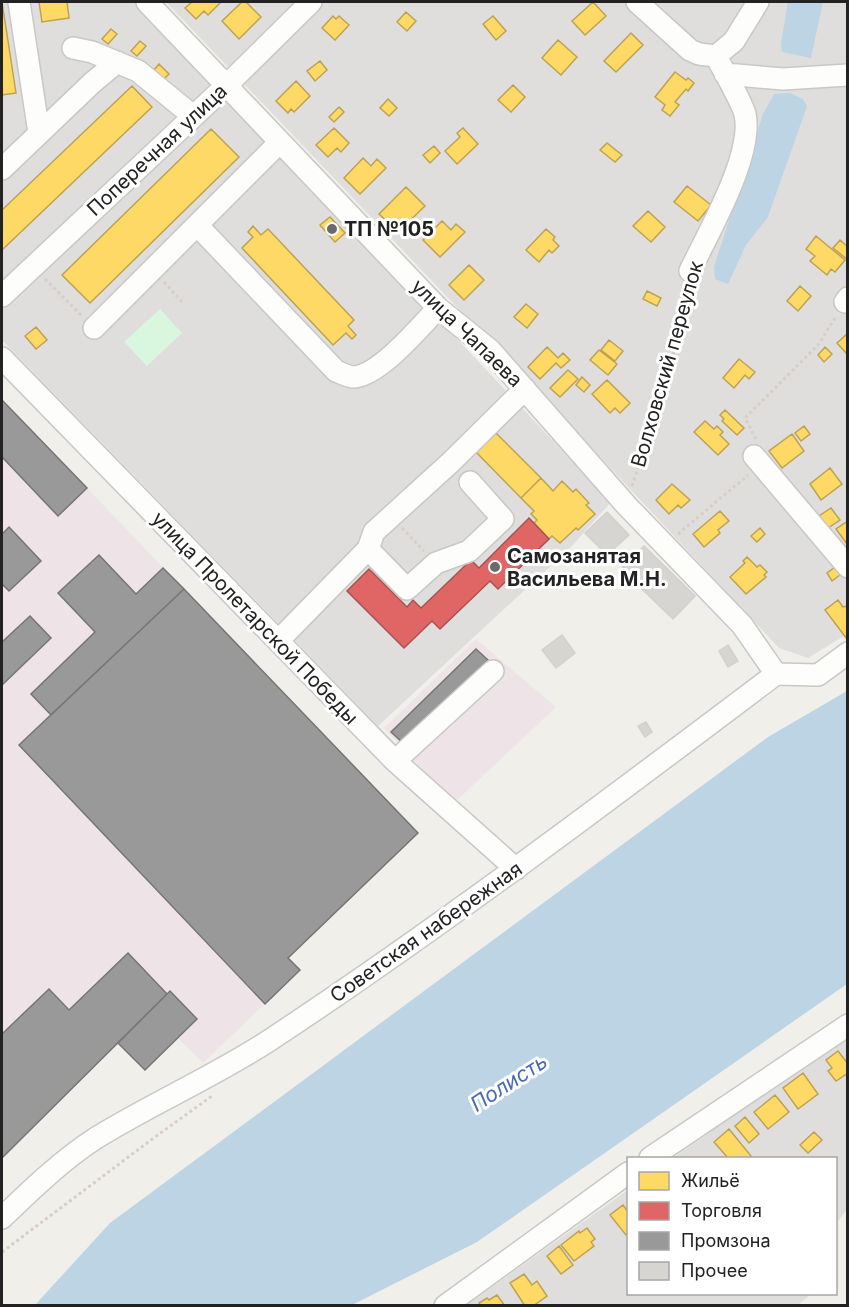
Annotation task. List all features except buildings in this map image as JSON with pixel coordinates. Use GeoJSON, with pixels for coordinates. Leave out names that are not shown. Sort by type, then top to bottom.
{"type":"FeatureCollection","features":[{"type":"Feature","properties":{"kind":"street"},"geometry":{"type":"LineString","coordinates":[[19,2],[39,133]]}},
{"type":"Feature","properties":{"kind":"street","name":"улица Чапаева"},"geometry":{"type":"LineString","coordinates":[[147,2],[438,308],[490,350],[627,506],[742,626],[776,674]]}},
{"type":"Feature","properties":{"kind":"street","name":"Поперечная улица"},"geometry":{"type":"LineString","coordinates":[[2,296],[227,85],[311,2]]}},
{"type":"Feature","properties":{"kind":"street"},"geometry":{"type":"LineString","coordinates":[[637,2],[690,50],[721,65],[783,79],[848,75]]}},
{"type":"Feature","properties":{"kind":"street"},"geometry":{"type":"LineString","coordinates":[[721,65],[758,2]]}},
{"type":"Feature","properties":{"kind":"street"},"geometry":{"type":"LineString","coordinates":[[73,48],[92,52],[138,71],[193,116]]}},
{"type":"Feature","properties":{"kind":"street"},"geometry":{"type":"LineString","coordinates":[[2,169],[117,62]]}},
{"type":"Feature","properties":{"kind":"street","name":"Волховский переулок"},"geometry":{"type":"LineString","coordinates":[[690,271],[730,187],[745,139],[745,114],[721,65]]}},
{"type":"Feature","properties":{"kind":"street"},"geometry":{"type":"LineString","coordinates":[[94,328],[280,142]]}},
{"type":"Feature","properties":{"kind":"street"},"geometry":{"type":"LineString","coordinates":[[197,225],[336,371],[352,377],[367,373],[388,358],[438,308]]}},
{"type":"Feature","properties":{"kind":"street","name":"улица Пролетарской Победы"},"geometry":{"type":"LineString","coordinates":[[2,358],[395,761],[516,869]]}},
{"type":"Feature","properties":{"kind":"street"},"geometry":{"type":"LineString","coordinates":[[278,641],[368,549],[374,532],[451,462],[525,389]]}},
{"type":"Feature","properties":{"kind":"street"},"geometry":{"type":"LineString","coordinates":[[757,460],[848,567]]}},
{"type":"Feature","properties":{"kind":"street"},"geometry":{"type":"LineString","coordinates":[[368,549],[407,589],[436,563],[469,551],[503,519],[470,482]]}},
{"type":"Feature","properties":{"kind":"street"},"geometry":{"type":"LineString","coordinates":[[776,674],[818,675],[848,653]]}},
{"type":"Feature","properties":{"kind":"street"},"geometry":{"type":"LineString","coordinates":[[395,761],[493,671]]}},
{"type":"Feature","properties":{"kind":"street","name":"Советская набережная"},"geometry":{"type":"LineString","coordinates":[[2,1218],[39,1182],[95,1139],[214,1074],[270,1040],[516,869],[776,674]]}},
{"type":"Feature","properties":{"kind":"street"},"geometry":{"type":"LineString","coordinates":[[651,1157],[848,1025]]}},
{"type":"Feature","properties":{"kind":"street"},"geometry":{"type":"LineString","coordinates":[[445,1305],[627,1174]]}},
{"type":"Feature","properties":{"kind":"path"},"geometry":{"type":"LineString","coordinates":[[33,267],[94,328]]}},
{"type":"Feature","properties":{"kind":"path"},"geometry":{"type":"LineString","coordinates":[[152,270],[183,303]]}},
{"type":"Feature","properties":{"kind":"path","name":"Волховский переулок"},"geometry":{"type":"LineString","coordinates":[[627,506],[671,365],[690,271]]}},
{"type":"Feature","properties":{"kind":"path"},"geometry":{"type":"LineString","coordinates":[[665,545],[757,460],[756,437],[745,418],[819,344],[846,300]]}},
{"type":"Feature","properties":{"kind":"path"},"geometry":{"type":"LineString","coordinates":[[392,516],[436,563]]}},
{"type":"Feature","properties":{"kind":"shaded area"},"geometry":{"type":"Polygon","coordinates":[[[2,2],[139,2],[611,502],[571,547],[378,726],[2,340],[2,2]]]}},
{"type":"Feature","properties":{"kind":"shaded area"},"geometry":{"type":"Polygon","coordinates":[[[166,2],[847,2],[847,634],[808,658],[779,648],[166,2]]]}},
{"type":"Feature","properties":{"kind":"shaded area"},"geometry":{"type":"Polygon","coordinates":[[[2,457],[58,516],[87,488],[418,833],[288,958],[300,970],[203,1063],[178,1038],[145,1070],[118,1043],[2,1158],[2,457]]]}},
{"type":"Feature","properties":{"kind":"shaded area"},"geometry":{"type":"Polygon","coordinates":[[[476,639],[556,707],[454,803],[384,728],[476,639]]]}},
{"type":"Feature","properties":{"kind":"shaded area"},"geometry":{"type":"Polygon","coordinates":[[[847,1036],[847,1209],[837,1223],[837,1157],[674,1157],[847,1036]]]}},
{"type":"Feature","properties":{"kind":"shaded area"},"geometry":{"type":"Polygon","coordinates":[[[627,1191],[627,1295],[810,1295],[797,1306],[465,1306],[627,1191]]]}},
{"type":"Feature","properties":{"kind":"green space"},"geometry":{"type":"Polygon","coordinates":[[[160,309],[182,333],[147,366],[124,342],[160,309]]]}},
{"type":"Feature","properties":{"kind":"water"},"geometry":{"type":"Polygon","coordinates":[[[788,2],[823,2],[811,58],[782,52],[781,43],[788,2]]]}},
{"type":"Feature","properties":{"kind":"water"},"geometry":{"type":"Polygon","coordinates":[[[790,93],[803,99],[807,106],[768,217],[746,245],[728,284],[715,279],[714,267],[763,114],[774,94],[790,93]]]}},
{"type":"Feature","properties":{"kind":"water","name":"Полисть"},"geometry":{"type":"Polygon","coordinates":[[[847,691],[847,984],[477,1242],[352,1305],[35,1305],[110,1223],[768,737],[847,691]]]}},
{"type":"Feature","properties":{"kind":"place","name":"ТП №105"},"geometry":{"type":"Point","coordinates":[332,229]}},
{"type":"Feature","properties":{"kind":"place","name":"Самозанятая Васильева М.Н."},"geometry":{"type":"Point","coordinates":[495,567]}}]}
